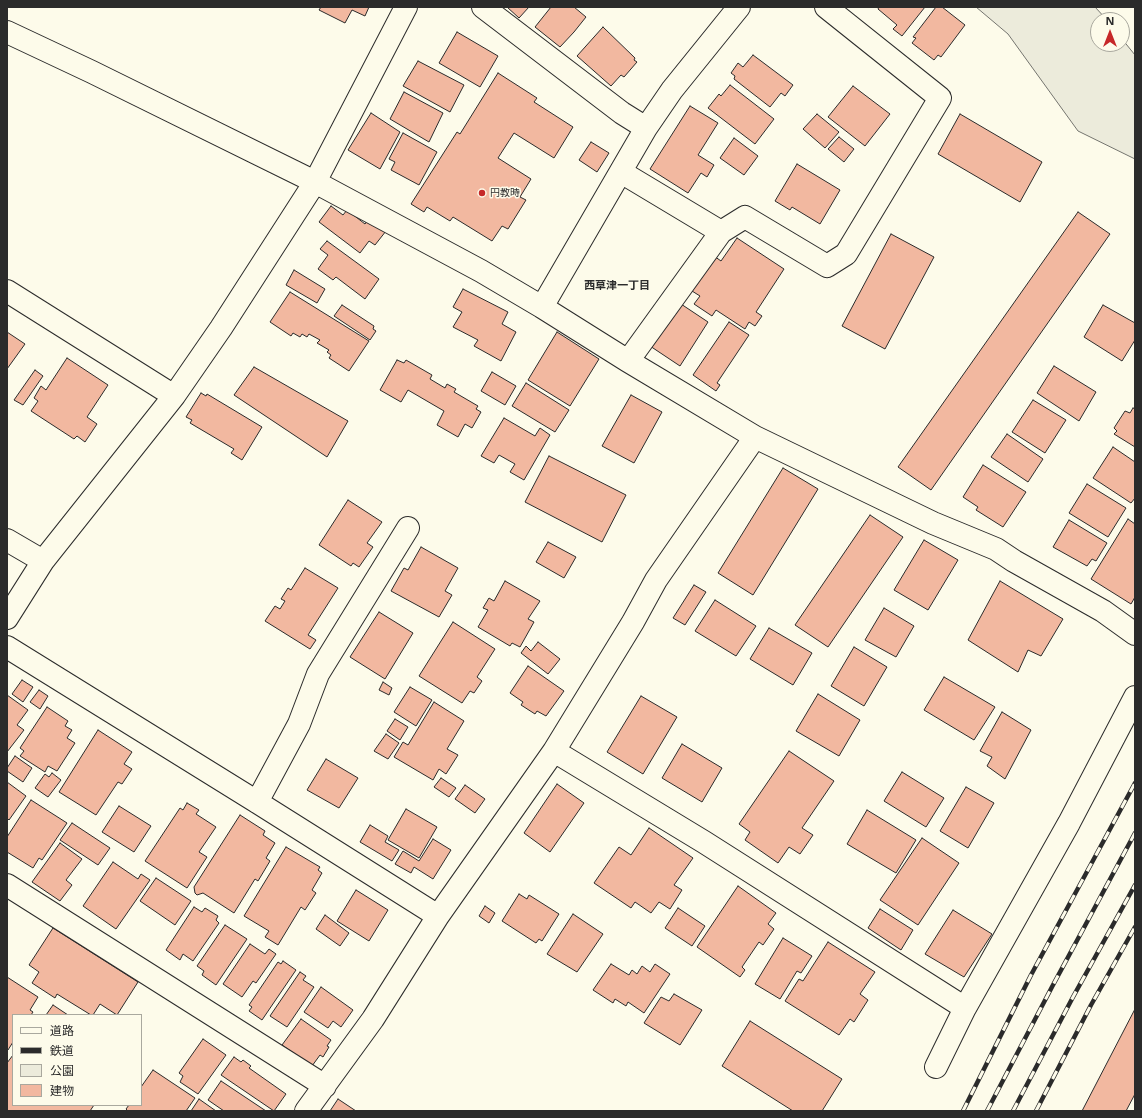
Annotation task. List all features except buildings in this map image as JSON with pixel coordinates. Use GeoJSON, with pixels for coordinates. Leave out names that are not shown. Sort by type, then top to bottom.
{"type":"FeatureCollection","features":[{"type":"Feature","properties":{"kind":"street"},"geometry":{"type":"LineString","coordinates":[[7,618],[43,562],[174,396],[221,328],[315,182],[406,7]]}},
{"type":"Feature","properties":{"kind":"street"},"geometry":{"type":"LineString","coordinates":[[483,7],[622,113],[646,128]]}},
{"type":"Feature","properties":{"kind":"street"},"geometry":{"type":"LineString","coordinates":[[542,308],[646,128],[672,90],[739,7]]}},
{"type":"Feature","properties":{"kind":"street"},"geometry":{"type":"LineString","coordinates":[[628,361],[721,232],[745,217],[827,266],[846,254],[940,98],[826,7]]}},
{"type":"Feature","properties":{"kind":"street"},"geometry":{"type":"LineString","coordinates":[[7,32],[99,75],[315,182],[481,271],[756,437],[933,523],[996,549],[1014,561],[1103,611],[1135,634]]}},
{"type":"Feature","properties":{"kind":"street"},"geometry":{"type":"LineString","coordinates":[[621,172],[721,232]]}},
{"type":"Feature","properties":{"kind":"street"},"geometry":{"type":"LineString","coordinates":[[7,291],[174,396]]}},
{"type":"Feature","properties":{"kind":"street"},"geometry":{"type":"LineString","coordinates":[[306,1111],[373,1019],[438,916],[554,751],[633,622],[656,580],[756,437]]}},
{"type":"Feature","properties":{"kind":"street"},"geometry":{"type":"LineString","coordinates":[[257,802],[299,724],[318,674],[408,528]]}},
{"type":"Feature","properties":{"kind":"street"},"geometry":{"type":"LineString","coordinates":[[7,540],[43,562]]}},
{"type":"Feature","properties":{"kind":"street"},"geometry":{"type":"LineString","coordinates":[[7,647],[438,916]]}},
{"type":"Feature","properties":{"kind":"street"},"geometry":{"type":"LineString","coordinates":[[936,1067],[965,1008],[1069,823],[1135,697]]}},
{"type":"Feature","properties":{"kind":"street"},"geometry":{"type":"LineString","coordinates":[[554,751],[704,842],[965,1008]]}},
{"type":"Feature","properties":{"kind":"street"},"geometry":{"type":"LineString","coordinates":[[7,884],[325,1086]]}},
{"type":"Feature","properties":{"kind":"green space"},"geometry":{"type":"Polygon","coordinates":[[[976,7],[1095,7],[1100,12],[1090,12],[1090,52],[1130,52],[1130,49],[1135,55],[1135,159],[1078,131],[1008,34],[976,7]]]}},
{"type":"Feature","properties":{"kind":"railway"},"geometry":{"type":"LineString","coordinates":[[963,1111],[1031,975],[1135,783]]}},
{"type":"Feature","properties":{"kind":"railway"},"geometry":{"type":"LineString","coordinates":[[987,1111],[1135,833]]}},
{"type":"Feature","properties":{"kind":"railway"},"geometry":{"type":"LineString","coordinates":[[1013,1111],[1073,997],[1135,885]]}},
{"type":"Feature","properties":{"kind":"railway"},"geometry":{"type":"LineString","coordinates":[[1036,1111],[1091,1005],[1135,927]]}},
{"type":"Feature","properties":{"kind":"place","name":"円教時"},"geometry":{"type":"Point","coordinates":[482,193]}},
{"type":"Feature","properties":{"kind":"district","name":"西草津一丁目"},"geometry":{"type":"Point","coordinates":[617,286]}}]}
